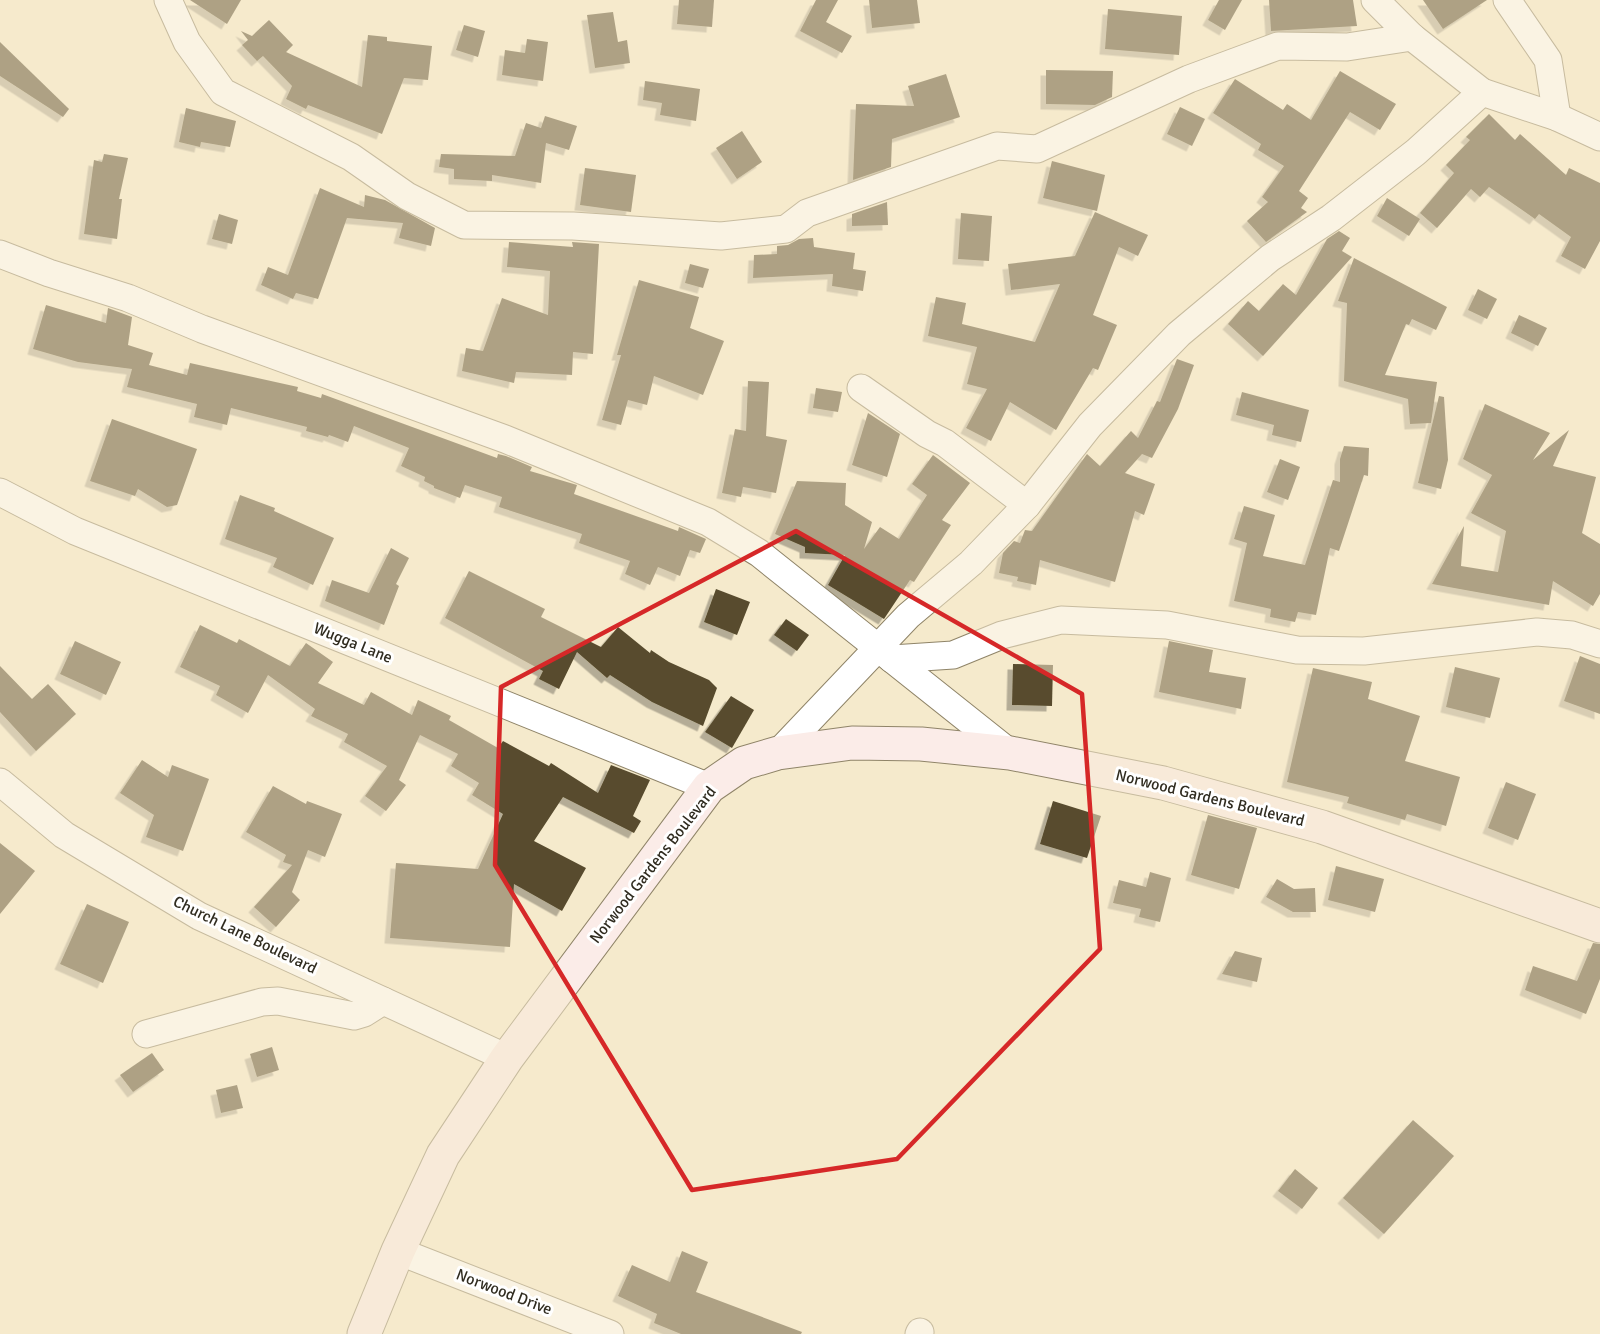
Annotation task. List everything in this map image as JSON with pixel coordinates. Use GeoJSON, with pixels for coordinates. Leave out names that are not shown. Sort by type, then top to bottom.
{"type":"FeatureCollection","features":[{"type":"Feature","properties":{"kind":"street"},"geometry":{"type":"LineString","coordinates":[[168,0],[187,42],[224,92],[351,157],[408,196],[464,225],[573,226],[721,236],[786,229],[807,213],[997,146],[1037,149],[1189,79],[1278,46],[1347,47],[1412,37]]}},
{"type":"Feature","properties":{"kind":"street"},"geometry":{"type":"LineString","coordinates":[[1374,0],[1412,37],[1482,92],[1557,117],[1600,137]]}},
{"type":"Feature","properties":{"kind":"street"},"geometry":{"type":"LineString","coordinates":[[1507,0],[1548,60],[1557,117]]}},
{"type":"Feature","properties":{"kind":"street"},"geometry":{"type":"LineString","coordinates":[[778,753],[885,654],[908,616],[971,563],[1027,505],[1090,424],[1179,334],[1270,258],[1331,218],[1416,152],[1482,92]]}},
{"type":"Feature","properties":{"kind":"street"},"geometry":{"type":"LineString","coordinates":[[0,254],[49,273],[128,298],[202,329],[505,439],[679,508],[759,553],[1010,753]]}},
{"type":"Feature","properties":{"kind":"street"},"geometry":{"type":"LineString","coordinates":[[861,388],[927,434],[945,442],[1027,505]]}},
{"type":"Feature","properties":{"kind":"street","name":"Wugga Lane"},"geometry":{"type":"LineString","coordinates":[[0,492],[75,531],[710,787]]}},
{"type":"Feature","properties":{"kind":"street"},"geometry":{"type":"LineString","coordinates":[[885,654],[953,655],[1002,635],[1061,620],[1167,625],[1297,650],[1364,651],[1537,632],[1572,635],[1600,644]]}},
{"type":"Feature","properties":{"kind":"street","name":"Norwood Gardens Boulevard"},"geometry":{"type":"LineString","coordinates":[[364,1334],[398,1251],[443,1155],[507,1058],[710,787],[744,764],[778,753],[852,743],[921,744],[1010,753],[1163,783],[1322,827],[1600,926]]}},
{"type":"Feature","properties":{"kind":"street","name":"Church Lane Boulevard"},"geometry":{"type":"LineString","coordinates":[[0,782],[64,835],[199,916],[507,1058]]}},
{"type":"Feature","properties":{"kind":"street"},"geometry":{"type":"LineString","coordinates":[[146,1034],[262,1002],[278,1001],[354,1016],[364,1013],[383,1001]]}},
{"type":"Feature","properties":{"kind":"street","name":"Norwood Drive"},"geometry":{"type":"LineString","coordinates":[[398,1251],[610,1334]]}},
{"type":"Feature","properties":{"kind":"highlighted area"},"geometry":{"type":"Polygon","coordinates":[[[796,531],[1082,694],[1100,949],[897,1159],[692,1190],[495,865],[501,687],[796,531]]]}},
{"type":"Feature","properties":{"kind":"building"},"geometry":{"type":"Polygon","coordinates":[[[190,0],[241,0],[227,24],[190,0]]]}},
{"type":"Feature","properties":{"kind":"building"},"geometry":{"type":"Polygon","coordinates":[[[679,0],[714,0],[712,27],[677,24],[679,0]]]}},
{"type":"Feature","properties":{"kind":"building"},"geometry":{"type":"Polygon","coordinates":[[[816,0],[838,0],[826,22],[852,36],[842,53],[800,31],[816,0]]]}},
{"type":"Feature","properties":{"kind":"building"},"geometry":{"type":"Polygon","coordinates":[[[869,0],[917,0],[920,23],[872,28],[869,0]]]}},
{"type":"Feature","properties":{"kind":"building"},"geometry":{"type":"Polygon","coordinates":[[[1219,0],[1242,0],[1225,30],[1208,20],[1219,0]]]}},
{"type":"Feature","properties":{"kind":"building"},"geometry":{"type":"Polygon","coordinates":[[[1269,0],[1353,0],[1357,26],[1271,31],[1269,0]]]}},
{"type":"Feature","properties":{"kind":"building"},"geometry":{"type":"Polygon","coordinates":[[[1423,0],[1487,0],[1443,29],[1423,0]]]}},
{"type":"Feature","properties":{"kind":"building"},"geometry":{"type":"Polygon","coordinates":[[[1108,9],[1182,16],[1179,55],[1105,49],[1108,9]]]}},
{"type":"Feature","properties":{"kind":"building"},"geometry":{"type":"Polygon","coordinates":[[[613,12],[618,42],[627,40],[630,63],[595,68],[587,15],[613,12]]]}},
{"type":"Feature","properties":{"kind":"building"},"geometry":{"type":"Polygon","coordinates":[[[269,20],[293,45],[286,52],[362,87],[368,35],[387,37],[387,41],[432,46],[428,80],[404,78],[382,134],[308,105],[306,109],[286,99],[292,86],[263,56],[257,61],[242,45],[248,40],[241,31],[252,36],[269,20]]]}},
{"type":"Feature","properties":{"kind":"building"},"geometry":{"type":"Polygon","coordinates":[[[464,25],[485,31],[478,57],[456,50],[464,25]]]}},
{"type":"Feature","properties":{"kind":"building"},"geometry":{"type":"Polygon","coordinates":[[[527,39],[548,42],[543,81],[502,75],[505,50],[525,53],[527,39]]]}},
{"type":"Feature","properties":{"kind":"building"},"geometry":{"type":"Polygon","coordinates":[[[0,42],[69,109],[63,117],[0,76],[0,42]]]}},
{"type":"Feature","properties":{"kind":"building"},"geometry":{"type":"Polygon","coordinates":[[[1046,70],[1113,71],[1112,97],[1095,105],[1046,104],[1046,70]]]}},
{"type":"Feature","properties":{"kind":"building"},"geometry":{"type":"Polygon","coordinates":[[[1340,71],[1396,104],[1380,130],[1350,112],[1299,191],[1308,198],[1301,208],[1307,212],[1266,242],[1247,221],[1268,202],[1262,197],[1284,166],[1258,150],[1261,144],[1213,113],[1235,79],[1283,110],[1287,104],[1311,120],[1340,71]]]}},
{"type":"Feature","properties":{"kind":"building"},"geometry":{"type":"Polygon","coordinates":[[[946,74],[960,117],[892,139],[891,167],[853,180],[856,104],[914,106],[908,86],[946,74]]]}},
{"type":"Feature","properties":{"kind":"building"},"geometry":{"type":"Polygon","coordinates":[[[645,81],[700,89],[696,121],[660,115],[662,103],[643,100],[645,81]]]}},
{"type":"Feature","properties":{"kind":"building"},"geometry":{"type":"Polygon","coordinates":[[[1180,107],[1205,119],[1192,146],[1167,134],[1180,107]]]}},
{"type":"Feature","properties":{"kind":"building"},"geometry":{"type":"Polygon","coordinates":[[[186,108],[236,121],[230,147],[201,142],[200,147],[179,142],[186,108]]]}},
{"type":"Feature","properties":{"kind":"building"},"geometry":{"type":"Polygon","coordinates":[[[1489,114],[1515,140],[1520,134],[1566,175],[1569,168],[1600,183],[1600,241],[1585,269],[1561,256],[1571,237],[1539,214],[1535,219],[1489,187],[1480,197],[1471,189],[1437,228],[1420,213],[1454,173],[1446,165],[1470,140],[1466,137],[1489,114]]]}},
{"type":"Feature","properties":{"kind":"building"},"geometry":{"type":"Polygon","coordinates":[[[545,116],[577,126],[569,150],[546,143],[541,183],[492,175],[492,181],[454,179],[454,169],[439,167],[441,154],[515,156],[526,123],[541,128],[545,116]]]}},
{"type":"Feature","properties":{"kind":"building"},"geometry":{"type":"Polygon","coordinates":[[[742,131],[762,162],[737,179],[716,148],[742,131]]]}},
{"type":"Feature","properties":{"kind":"building"},"geometry":{"type":"Polygon","coordinates":[[[104,154],[128,158],[119,199],[122,199],[117,239],[84,234],[94,160],[102,162],[104,154]]]}},
{"type":"Feature","properties":{"kind":"building"},"geometry":{"type":"Polygon","coordinates":[[[1052,161],[1105,175],[1097,211],[1043,198],[1052,161]]]}},
{"type":"Feature","properties":{"kind":"building"},"geometry":{"type":"Polygon","coordinates":[[[585,168],[636,175],[631,212],[580,205],[585,168]]]}},
{"type":"Feature","properties":{"kind":"building"},"geometry":{"type":"Polygon","coordinates":[[[320,188],[364,207],[365,195],[385,200],[435,228],[431,246],[399,238],[403,223],[347,218],[318,299],[296,293],[293,299],[261,285],[268,267],[288,275],[320,188]]]}},
{"type":"Feature","properties":{"kind":"building"},"geometry":{"type":"Polygon","coordinates":[[[1387,198],[1420,219],[1409,236],[1377,216],[1387,198]]]}},
{"type":"Feature","properties":{"kind":"building"},"geometry":{"type":"Polygon","coordinates":[[[887,202],[888,225],[852,226],[852,214],[887,202]]]}},
{"type":"Feature","properties":{"kind":"building"},"geometry":{"type":"Polygon","coordinates":[[[1095,212],[1148,235],[1138,256],[1119,247],[1093,315],[1117,325],[1098,370],[1093,368],[1056,430],[1010,402],[991,441],[966,428],[987,389],[967,384],[977,347],[928,336],[936,297],[966,303],[962,324],[1035,342],[1060,284],[1011,290],[1008,264],[1075,256],[1095,212]]]}},
{"type":"Feature","properties":{"kind":"building"},"geometry":{"type":"Polygon","coordinates":[[[961,213],[992,216],[989,261],[958,259],[961,213]]]}},
{"type":"Feature","properties":{"kind":"building"},"geometry":{"type":"Polygon","coordinates":[[[219,214],[238,220],[232,244],[212,239],[219,214]]]}},
{"type":"Feature","properties":{"kind":"building"},"geometry":{"type":"Polygon","coordinates":[[[1339,231],[1350,238],[1342,251],[1352,257],[1263,356],[1228,324],[1248,301],[1259,311],[1283,284],[1296,295],[1327,239],[1339,231]]]}},
{"type":"Feature","properties":{"kind":"building"},"geometry":{"type":"Polygon","coordinates":[[[813,238],[814,247],[855,253],[853,269],[866,271],[863,291],[832,286],[833,274],[753,278],[754,255],[777,254],[777,246],[788,245],[799,239],[813,238]]]}},
{"type":"Feature","properties":{"kind":"building"},"geometry":{"type":"Polygon","coordinates":[[[509,242],[573,247],[572,242],[599,244],[593,354],[573,352],[572,375],[516,372],[514,383],[462,371],[466,348],[483,351],[502,298],[548,315],[550,271],[507,267],[509,242]]]}},
{"type":"Feature","properties":{"kind":"building"},"geometry":{"type":"Polygon","coordinates":[[[1354,258],[1447,307],[1436,330],[1412,319],[1409,325],[1406,324],[1385,375],[1437,382],[1431,423],[1410,424],[1408,399],[1344,381],[1347,303],[1338,301],[1354,258]]]}},
{"type":"Feature","properties":{"kind":"building"},"geometry":{"type":"Polygon","coordinates":[[[690,264],[709,269],[703,288],[685,283],[690,264]]]}},
{"type":"Feature","properties":{"kind":"building"},"geometry":{"type":"Polygon","coordinates":[[[639,280],[699,297],[690,328],[724,341],[703,395],[654,376],[647,405],[628,400],[621,425],[602,420],[621,355],[617,355],[639,280]]]}},
{"type":"Feature","properties":{"kind":"building"},"geometry":{"type":"Polygon","coordinates":[[[1478,289],[1497,299],[1487,319],[1468,310],[1478,289]]]}},
{"type":"Feature","properties":{"kind":"building"},"geometry":{"type":"Polygon","coordinates":[[[46,305],[106,323],[108,308],[132,317],[128,345],[153,353],[149,365],[187,375],[190,363],[298,387],[297,391],[321,398],[322,394],[497,458],[498,454],[506,456],[532,467],[530,471],[577,485],[574,494],[678,531],[679,527],[706,539],[700,553],[690,550],[680,576],[658,567],[650,585],[625,574],[630,561],[579,543],[582,534],[499,507],[502,497],[465,485],[460,498],[434,488],[424,481],[425,477],[401,466],[409,448],[354,426],[348,442],[329,435],[328,437],[306,431],[307,427],[231,408],[227,425],[194,417],[197,404],[127,387],[132,369],[78,362],[33,349],[46,305]]]}},
{"type":"Feature","properties":{"kind":"building"},"geometry":{"type":"Polygon","coordinates":[[[1519,315],[1547,328],[1538,346],[1511,333],[1519,315]]]}},
{"type":"Feature","properties":{"kind":"building"},"geometry":{"type":"Polygon","coordinates":[[[1177,359],[1194,365],[1178,409],[1152,458],[1142,454],[1125,473],[1155,484],[1144,515],[1135,511],[1115,582],[1040,560],[1036,585],[1017,581],[1018,577],[999,573],[1003,553],[1014,541],[1020,543],[1025,530],[1032,531],[1087,454],[1100,466],[1131,431],[1138,438],[1157,401],[1160,402],[1177,359]]]}},
{"type":"Feature","properties":{"kind":"building"},"geometry":{"type":"Polygon","coordinates":[[[748,381],[769,382],[766,436],[787,440],[776,493],[743,487],[741,497],[722,493],[735,429],[746,431],[748,381]]]}},
{"type":"Feature","properties":{"kind":"building"},"geometry":{"type":"Polygon","coordinates":[[[816,388],[842,392],[838,412],[813,408],[816,388]]]}},
{"type":"Feature","properties":{"kind":"building"},"geometry":{"type":"Polygon","coordinates":[[[1242,392],[1309,410],[1301,442],[1272,435],[1274,425],[1236,415],[1242,392]]]}},
{"type":"Feature","properties":{"kind":"building"},"geometry":{"type":"Polygon","coordinates":[[[1439,396],[1444,397],[1448,460],[1441,489],[1418,483],[1439,396]]]}},
{"type":"Feature","properties":{"kind":"building"},"geometry":{"type":"Polygon","coordinates":[[[1485,404],[1550,433],[1533,460],[1569,430],[1553,466],[1596,477],[1582,533],[1600,544],[1600,594],[1593,606],[1553,581],[1549,605],[1432,584],[1464,526],[1461,566],[1498,572],[1506,531],[1471,513],[1492,475],[1463,459],[1485,404]]]}},
{"type":"Feature","properties":{"kind":"building"},"geometry":{"type":"Polygon","coordinates":[[[868,413],[900,434],[887,477],[852,465],[868,413]]]}},
{"type":"Feature","properties":{"kind":"building"},"geometry":{"type":"Polygon","coordinates":[[[112,419],[197,449],[177,505],[167,507],[138,489],[135,496],[90,481],[112,419]]]}},
{"type":"Feature","properties":{"kind":"building"},"geometry":{"type":"Polygon","coordinates":[[[1344,446],[1369,448],[1368,476],[1364,475],[1339,551],[1330,548],[1316,615],[1298,612],[1295,622],[1270,617],[1271,609],[1234,601],[1247,543],[1234,539],[1244,506],[1275,515],[1263,556],[1305,565],[1333,480],[1340,482],[1340,459],[1344,446]]]}},
{"type":"Feature","properties":{"kind":"building"},"geometry":{"type":"Polygon","coordinates":[[[933,455],[970,483],[942,520],[951,525],[914,582],[910,580],[884,619],[828,585],[845,555],[805,553],[805,547],[775,534],[797,481],[846,483],[845,505],[872,522],[864,549],[880,527],[899,539],[927,495],[912,484],[933,455]]]}},
{"type":"Feature","properties":{"kind":"building"},"geometry":{"type":"Polygon","coordinates":[[[1280,459],[1300,467],[1288,500],[1267,492],[1280,459]]]}},
{"type":"Feature","properties":{"kind":"building"},"geometry":{"type":"Polygon","coordinates":[[[240,495],[275,508],[274,511],[334,538],[313,585],[273,567],[277,558],[225,539],[240,495]]]}},
{"type":"Feature","properties":{"kind":"building"},"geometry":{"type":"Polygon","coordinates":[[[391,548],[409,558],[396,584],[399,586],[384,625],[325,601],[332,580],[369,593],[391,548]]]}},
{"type":"Feature","properties":{"kind":"building"},"geometry":{"type":"Polygon","coordinates":[[[469,571],[545,609],[541,617],[601,647],[618,627],[650,653],[651,650],[669,662],[709,680],[717,688],[703,726],[652,702],[610,675],[607,678],[577,652],[559,689],[539,679],[543,671],[445,618],[469,571]]]}},
{"type":"Feature","properties":{"kind":"building"},"geometry":{"type":"Polygon","coordinates":[[[716,589],[750,602],[737,635],[704,622],[716,589]]]}},
{"type":"Feature","properties":{"kind":"building"},"geometry":{"type":"Polygon","coordinates":[[[786,619],[809,635],[797,651],[774,635],[786,619]]]}},
{"type":"Feature","properties":{"kind":"building"},"geometry":{"type":"Polygon","coordinates":[[[200,625],[237,643],[239,639],[290,666],[306,643],[333,662],[318,683],[364,705],[371,692],[412,715],[418,700],[451,716],[449,720],[498,748],[503,741],[549,766],[551,763],[598,793],[611,765],[650,780],[633,816],[641,821],[634,833],[563,797],[534,841],[586,868],[562,911],[514,884],[510,947],[390,938],[396,863],[478,869],[503,814],[472,795],[479,783],[451,766],[458,754],[420,735],[399,780],[406,785],[386,811],[365,796],[387,766],[344,742],[348,734],[311,716],[315,709],[268,675],[248,713],[216,695],[220,686],[180,667],[200,625]]]}},
{"type":"Feature","properties":{"kind":"building"},"geometry":{"type":"Polygon","coordinates":[[[75,641],[121,662],[106,695],[60,674],[75,641]]]}},
{"type":"Feature","properties":{"kind":"building"},"geometry":{"type":"Polygon","coordinates":[[[1169,641],[1213,650],[1209,672],[1246,678],[1241,709],[1159,692],[1169,641]]]}},
{"type":"Feature","properties":{"kind":"building"},"geometry":{"type":"Polygon","coordinates":[[[1580,656],[1600,664],[1600,714],[1564,701],[1580,656]]]}},
{"type":"Feature","properties":{"kind":"building"},"geometry":{"type":"Polygon","coordinates":[[[1013,664],[1053,665],[1052,706],[1012,705],[1013,664]]]}},
{"type":"Feature","properties":{"kind":"building"},"geometry":{"type":"Polygon","coordinates":[[[0,666],[32,699],[48,684],[76,714],[36,751],[0,712],[0,666]]]}},
{"type":"Feature","properties":{"kind":"building"},"geometry":{"type":"Polygon","coordinates":[[[1455,667],[1500,678],[1490,718],[1446,707],[1455,667]]]}},
{"type":"Feature","properties":{"kind":"building"},"geometry":{"type":"Polygon","coordinates":[[[1313,668],[1372,682],[1368,699],[1420,716],[1405,761],[1460,777],[1446,826],[1407,814],[1405,820],[1347,803],[1349,797],[1287,782],[1313,668]]]}},
{"type":"Feature","properties":{"kind":"building"},"geometry":{"type":"Polygon","coordinates":[[[731,696],[754,710],[732,748],[705,732],[731,696]]]}},
{"type":"Feature","properties":{"kind":"building"},"geometry":{"type":"Polygon","coordinates":[[[142,760],[168,777],[172,765],[209,779],[183,851],[146,837],[154,815],[120,793],[142,760]]]}},
{"type":"Feature","properties":{"kind":"building"},"geometry":{"type":"Polygon","coordinates":[[[1506,782],[1536,794],[1518,840],[1488,828],[1506,782]]]}},
{"type":"Feature","properties":{"kind":"building"},"geometry":{"type":"Polygon","coordinates":[[[273,786],[306,804],[307,801],[342,814],[325,857],[308,850],[292,892],[300,900],[276,927],[254,907],[292,865],[283,862],[286,855],[246,832],[273,786]]]}},
{"type":"Feature","properties":{"kind":"building"},"geometry":{"type":"Polygon","coordinates":[[[1053,801],[1101,816],[1087,858],[1040,844],[1053,801]]]}},
{"type":"Feature","properties":{"kind":"building"},"geometry":{"type":"Polygon","coordinates":[[[1208,815],[1257,828],[1239,889],[1191,875],[1208,815]]]}},
{"type":"Feature","properties":{"kind":"building"},"geometry":{"type":"Polygon","coordinates":[[[0,843],[35,871],[0,914],[0,843]]]}},
{"type":"Feature","properties":{"kind":"building"},"geometry":{"type":"Polygon","coordinates":[[[1336,866],[1384,879],[1375,912],[1328,900],[1336,866]]]}},
{"type":"Feature","properties":{"kind":"building"},"geometry":{"type":"Polygon","coordinates":[[[1150,872],[1171,878],[1160,922],[1139,917],[1141,909],[1113,903],[1119,880],[1146,887],[1150,872]]]}},
{"type":"Feature","properties":{"kind":"building"},"geometry":{"type":"Polygon","coordinates":[[[1277,879],[1294,889],[1315,888],[1316,912],[1293,912],[1266,897],[1277,879]]]}},
{"type":"Feature","properties":{"kind":"building"},"geometry":{"type":"Polygon","coordinates":[[[87,904],[129,922],[103,983],[60,964],[87,904]]]}},
{"type":"Feature","properties":{"kind":"building"},"geometry":{"type":"Polygon","coordinates":[[[1593,943],[1600,944],[1600,979],[1586,1014],[1525,990],[1533,966],[1577,981],[1593,943]]]}},
{"type":"Feature","properties":{"kind":"building"},"geometry":{"type":"Polygon","coordinates":[[[1235,951],[1262,958],[1257,982],[1222,974],[1235,951]]]}},
{"type":"Feature","properties":{"kind":"building"},"geometry":{"type":"Polygon","coordinates":[[[272,1047],[279,1070],[257,1077],[250,1054],[272,1047]]]}},
{"type":"Feature","properties":{"kind":"building"},"geometry":{"type":"Polygon","coordinates":[[[152,1053],[164,1070],[133,1092],[120,1075],[152,1053]]]}},
{"type":"Feature","properties":{"kind":"building"},"geometry":{"type":"Polygon","coordinates":[[[237,1085],[243,1108],[221,1113],[216,1090],[237,1085]]]}},
{"type":"Feature","properties":{"kind":"building"},"geometry":{"type":"Polygon","coordinates":[[[1413,1120],[1454,1156],[1384,1234],[1343,1198],[1413,1120]]]}},
{"type":"Feature","properties":{"kind":"building"},"geometry":{"type":"Polygon","coordinates":[[[1295,1169],[1318,1188],[1302,1209],[1278,1191],[1295,1169]]]}},
{"type":"Feature","properties":{"kind":"building"},"geometry":{"type":"Polygon","coordinates":[[[682,1251],[708,1262],[696,1292],[802,1332],[801,1334],[681,1334],[654,1323],[657,1314],[618,1296],[632,1265],[670,1282],[682,1251]]]}}]}
